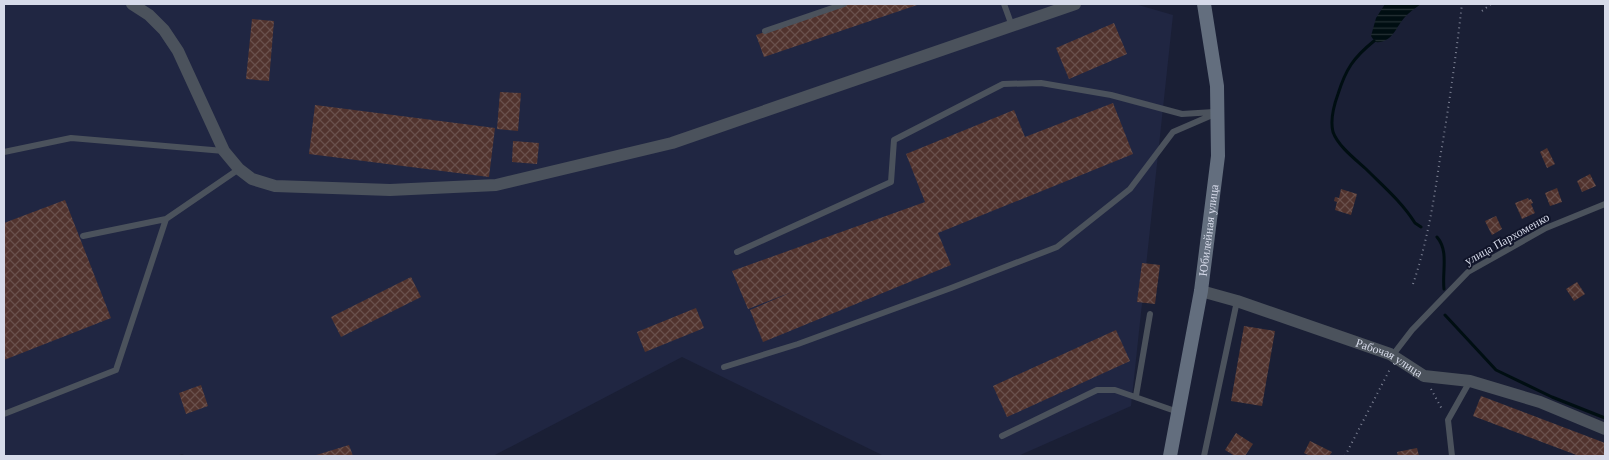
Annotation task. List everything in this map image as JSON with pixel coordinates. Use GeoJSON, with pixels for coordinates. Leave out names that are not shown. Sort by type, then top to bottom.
{"type":"FeatureCollection","features":[{"type":"Feature","properties":{"kind":"main road","name":"Юбилейная улица"},"geometry":{"type":"LineString","coordinates":[[1170,456],[1201,291],[1218,156],[1217,86],[1204,4]]}},
{"type":"Feature","properties":{"kind":"street"},"geometry":{"type":"LineString","coordinates":[[132,4],[149,15],[164,30],[178,51],[224,151],[238,170],[252,179],[275,186],[390,190],[496,185],[672,143],[1075,4]]}},
{"type":"Feature","properties":{"kind":"street","name":"Рабочая улица"},"geometry":{"type":"LineString","coordinates":[[1201,291],[1237,301],[1345,338],[1394,357],[1424,376],[1470,381],[1540,402],[1605,429]]}},
{"type":"Feature","properties":{"kind":"lane"},"geometry":{"type":"LineString","coordinates":[[765,31],[844,4]]}},
{"type":"Feature","properties":{"kind":"lane"},"geometry":{"type":"LineString","coordinates":[[1004,4],[1012,26]]}},
{"type":"Feature","properties":{"kind":"lane"},"geometry":{"type":"LineString","coordinates":[[737,252],[891,182],[894,140],[1003,84],[1041,83],[1059,86],[1111,95],[1182,114],[1218,112]]}},
{"type":"Feature","properties":{"kind":"lane"},"geometry":{"type":"LineString","coordinates":[[724,367],[807,341],[1057,248],[1130,189],[1173,132],[1218,112]]}},
{"type":"Feature","properties":{"kind":"lane"},"geometry":{"type":"LineString","coordinates":[[4,152],[71,138],[224,151]]}},
{"type":"Feature","properties":{"kind":"lane"},"geometry":{"type":"LineString","coordinates":[[83,236],[166,219],[238,170]]}},
{"type":"Feature","properties":{"kind":"lane","name":"улица Пархоменко"},"geometry":{"type":"LineString","coordinates":[[1394,357],[1412,330],[1468,272],[1546,228],[1605,204]]}},
{"type":"Feature","properties":{"kind":"lane"},"geometry":{"type":"LineString","coordinates":[[4,414],[116,370],[166,219]]}},
{"type":"Feature","properties":{"kind":"lane"},"geometry":{"type":"LineString","coordinates":[[1204,456],[1237,301]]}},
{"type":"Feature","properties":{"kind":"lane"},"geometry":{"type":"LineString","coordinates":[[1136,396],[1150,314]]}},
{"type":"Feature","properties":{"kind":"lane"},"geometry":{"type":"LineString","coordinates":[[1452,456],[1448,420],[1470,381]]}},
{"type":"Feature","properties":{"kind":"lane"},"geometry":{"type":"LineString","coordinates":[[1002,436],[1097,390],[1115,390],[1178,412]]}},
{"type":"Feature","properties":{"kind":"path"},"geometry":{"type":"LineString","coordinates":[[1413,284],[1423,254],[1430,220],[1450,98],[1462,4]]}},
{"type":"Feature","properties":{"kind":"path"},"geometry":{"type":"LineString","coordinates":[[1482,11],[1491,4]]}},
{"type":"Feature","properties":{"kind":"path"},"geometry":{"type":"LineString","coordinates":[[1346,456],[1394,357]]}},
{"type":"Feature","properties":{"kind":"path"},"geometry":{"type":"LineString","coordinates":[[1424,376],[1448,420]]}},
{"type":"Feature","properties":{"kind":"shaded area"},"geometry":{"type":"Polygon","coordinates":[[[4,4],[1135,4],[1173,15],[1131,406],[1018,456],[884,456],[682,357],[493,456],[186,456],[182,454],[176,456],[4,456],[4,4]]]}},
{"type":"Feature","properties":{"kind":"shaded area"},"geometry":{"type":"Polygon","coordinates":[[[1385,4],[1421,4],[1404,18],[1391,37],[1381,42],[1375,42],[1371,36],[1376,18],[1385,4]]]}},
{"type":"Feature","properties":{"kind":"building"},"geometry":{"type":"Polygon","coordinates":[[[849,4],[920,4],[764,57],[756,35],[849,4]]]}},
{"type":"Feature","properties":{"kind":"building"},"geometry":{"type":"Polygon","coordinates":[[[252,19],[274,21],[269,81],[246,79],[252,19]]]}},
{"type":"Feature","properties":{"kind":"building"},"geometry":{"type":"Polygon","coordinates":[[[1114,23],[1127,54],[1069,79],[1056,48],[1114,23]]]}},
{"type":"Feature","properties":{"kind":"building"},"geometry":{"type":"Polygon","coordinates":[[[500,92],[521,93],[518,131],[497,129],[500,92]]]}},
{"type":"Feature","properties":{"kind":"building"},"geometry":{"type":"Polygon","coordinates":[[[1113,103],[1133,154],[938,233],[951,265],[763,342],[750,310],[792,292],[748,309],[732,271],[925,202],[906,154],[1014,110],[1025,137],[1113,103]]]}},
{"type":"Feature","properties":{"kind":"building"},"geometry":{"type":"Polygon","coordinates":[[[315,105],[495,128],[489,177],[309,154],[315,105]]]}},
{"type":"Feature","properties":{"kind":"building"},"geometry":{"type":"Polygon","coordinates":[[[513,141],[539,143],[537,164],[512,162],[513,141]]]}},
{"type":"Feature","properties":{"kind":"building"},"geometry":{"type":"Polygon","coordinates":[[[1547,148],[1555,164],[1547,168],[1540,152],[1547,148]]]}},
{"type":"Feature","properties":{"kind":"building"},"geometry":{"type":"Polygon","coordinates":[[[1590,174],[1596,186],[1582,192],[1577,181],[1590,174]]]}},
{"type":"Feature","properties":{"kind":"building"},"geometry":{"type":"Polygon","coordinates":[[[1557,188],[1562,202],[1550,206],[1545,193],[1557,188]]]}},
{"type":"Feature","properties":{"kind":"building"},"geometry":{"type":"Polygon","coordinates":[[[1341,189],[1357,194],[1351,215],[1335,210],[1337,202],[1334,201],[1335,197],[1339,198],[1341,189]]]}},
{"type":"Feature","properties":{"kind":"building"},"geometry":{"type":"Polygon","coordinates":[[[1528,198],[1533,203],[1531,204],[1535,213],[1522,219],[1515,203],[1528,198]]]}},
{"type":"Feature","properties":{"kind":"building"},"geometry":{"type":"Polygon","coordinates":[[[65,200],[111,318],[4,360],[4,223],[65,200]]]}},
{"type":"Feature","properties":{"kind":"building"},"geometry":{"type":"Polygon","coordinates":[[[1496,216],[1502,229],[1492,235],[1485,221],[1496,216]]]}},
{"type":"Feature","properties":{"kind":"building"},"geometry":{"type":"Polygon","coordinates":[[[1142,263],[1160,265],[1155,304],[1137,302],[1142,263]]]}},
{"type":"Feature","properties":{"kind":"building"},"geometry":{"type":"Polygon","coordinates":[[[411,277],[421,297],[341,337],[331,317],[411,277]]]}},
{"type":"Feature","properties":{"kind":"building"},"geometry":{"type":"Polygon","coordinates":[[[1577,282],[1585,294],[1574,301],[1566,289],[1577,282]]]}},
{"type":"Feature","properties":{"kind":"building"},"geometry":{"type":"Polygon","coordinates":[[[696,308],[704,328],[645,352],[637,332],[696,308]]]}},
{"type":"Feature","properties":{"kind":"building"},"geometry":{"type":"Polygon","coordinates":[[[1244,326],[1275,331],[1262,406],[1231,401],[1244,326]]]}},
{"type":"Feature","properties":{"kind":"building"},"geometry":{"type":"Polygon","coordinates":[[[1116,330],[1130,361],[1007,417],[993,386],[1116,330]]]}},
{"type":"Feature","properties":{"kind":"building"},"geometry":{"type":"Polygon","coordinates":[[[201,385],[208,406],[186,414],[179,393],[201,385]]]}},
{"type":"Feature","properties":{"kind":"building"},"geometry":{"type":"Polygon","coordinates":[[[1481,396],[1605,443],[1605,456],[1579,456],[1473,416],[1481,396]]]}},
{"type":"Feature","properties":{"kind":"building"},"geometry":{"type":"Polygon","coordinates":[[[1236,433],[1253,444],[1245,456],[1235,456],[1225,450],[1236,433]]]}},
{"type":"Feature","properties":{"kind":"building"},"geometry":{"type":"Polygon","coordinates":[[[1310,441],[1332,452],[1329,456],[1310,456],[1304,453],[1310,441]]]}},
{"type":"Feature","properties":{"kind":"building"},"geometry":{"type":"Polygon","coordinates":[[[349,445],[353,456],[313,456],[349,445]]]}},
{"type":"Feature","properties":{"kind":"building"},"geometry":{"type":"Polygon","coordinates":[[[1417,448],[1419,456],[1398,456],[1397,452],[1417,448]]]}},
{"type":"Feature","properties":{"kind":"waterway"},"geometry":{"type":"LineString","coordinates":[[1374,41],[1355,59],[1344,78],[1334,108],[1332,118],[1333,132],[1352,157],[1392,195],[1415,223],[1421,227]]}},
{"type":"Feature","properties":{"kind":"waterway"},"geometry":{"type":"LineString","coordinates":[[1437,237],[1443,248],[1444,255],[1444,289]]}},
{"type":"Feature","properties":{"kind":"waterway"},"geometry":{"type":"LineString","coordinates":[[1445,315],[1496,370],[1552,397],[1605,418]]}}]}
